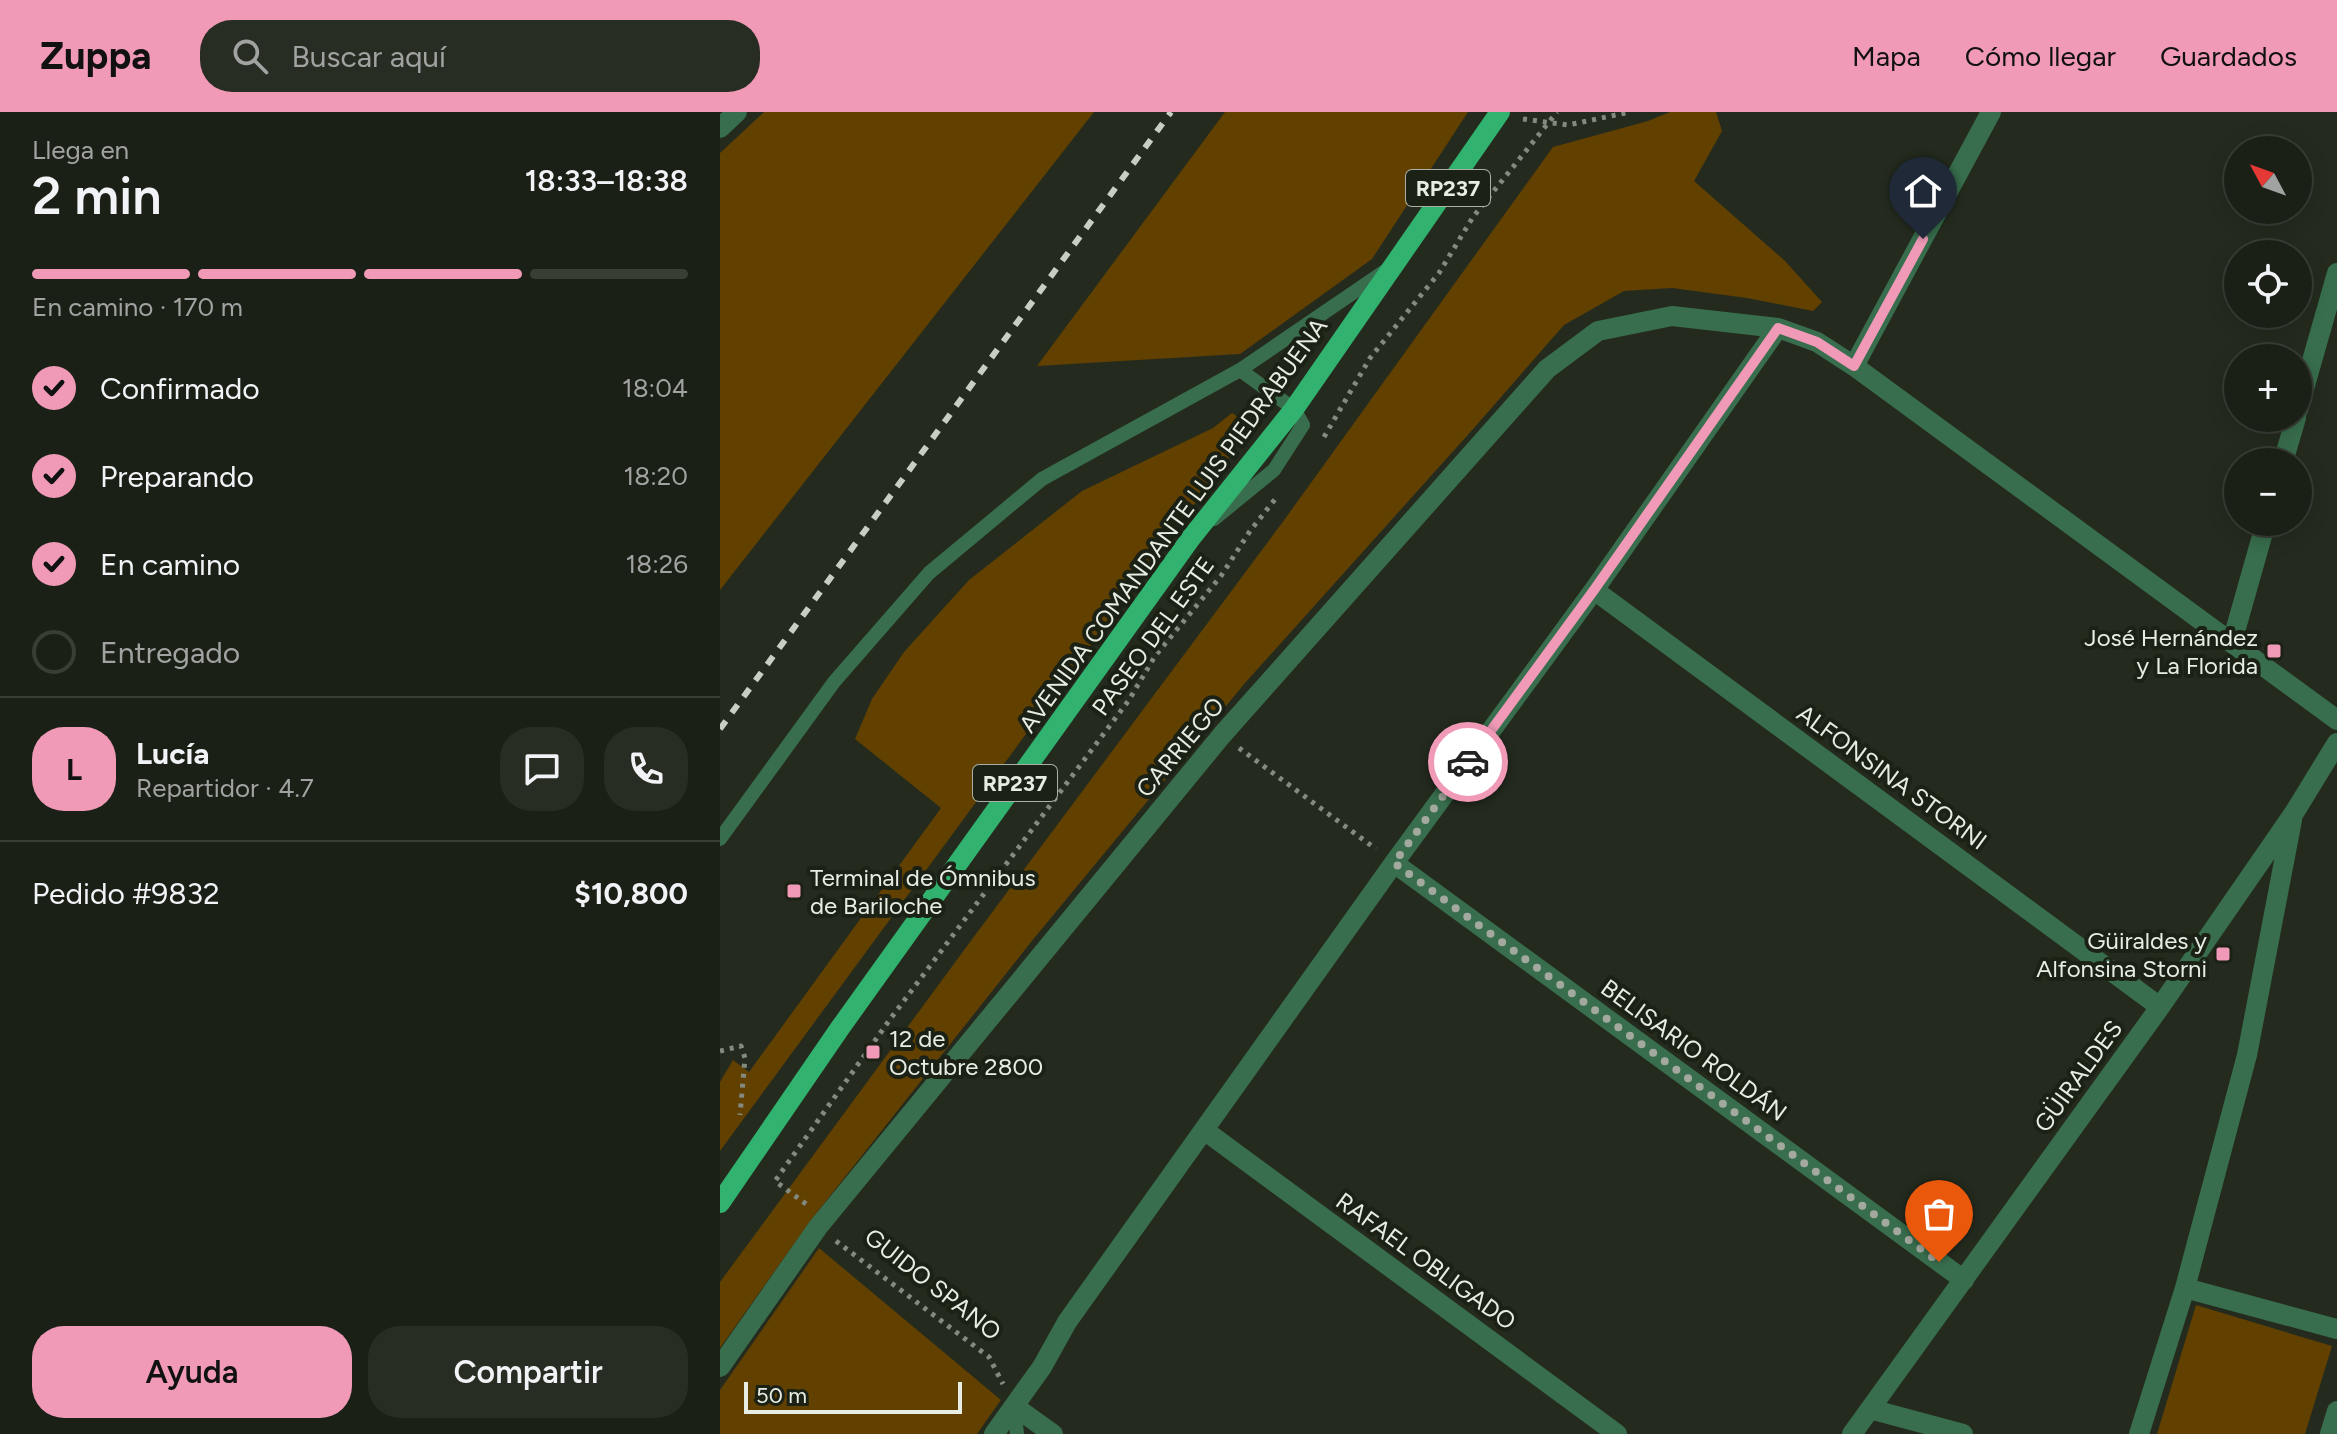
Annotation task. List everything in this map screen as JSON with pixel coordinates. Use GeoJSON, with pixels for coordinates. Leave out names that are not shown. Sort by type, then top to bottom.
{"type":"FeatureCollection","features":[{"type":"Feature","properties":{"kind":"main road","name":"AVENIDA COMANDANTE LUIS PIEDRABUENA"},"geometry":{"type":"LineString","coordinates":[[720,1203],[840,1028],[1191,538],[1294,409],[1499,114]]}},
{"type":"Feature","properties":{"kind":"street"},"geometry":{"type":"LineString","coordinates":[[720,128],[737,112]]}},
{"type":"Feature","properties":{"kind":"street"},"geometry":{"type":"LineString","coordinates":[[1854,366],[1991,112]]}},
{"type":"Feature","properties":{"kind":"street"},"geometry":{"type":"LineString","coordinates":[[2312,361],[2337,273]]}},
{"type":"Feature","properties":{"kind":"street","name":"CARRIEGO"},"geometry":{"type":"LineString","coordinates":[[720,1367],[818,1227],[1222,735],[1547,369],[1598,331],[1672,316],[1778,328],[1817,342],[2337,720]]}},
{"type":"Feature","properties":{"kind":"street"},"geometry":{"type":"LineString","coordinates":[[994,1434],[1042,1367],[1067,1322],[1394,863],[1594,590],[1778,328]]}},
{"type":"Feature","properties":{"kind":"street"},"geometry":{"type":"LineString","coordinates":[[2232,642],[2262,536]]}},
{"type":"Feature","properties":{"kind":"street","name":"ALFONSINA STORNI"},"geometry":{"type":"LineString","coordinates":[[1594,590],[2160,1007]]}},
{"type":"Feature","properties":{"kind":"street","name":"GÜIRALDES"},"geometry":{"type":"LineString","coordinates":[[1852,1434],[2160,1007],[2294,813],[2337,743]]}},
{"type":"Feature","properties":{"kind":"street"},"geometry":{"type":"LineString","coordinates":[[2139,1434],[2185,1288],[2247,1055],[2294,813]]}},
{"type":"Feature","properties":{"kind":"street","name":"BELISARIO ROLDÁN"},"geometry":{"type":"LineString","coordinates":[[1394,863],[1964,1280]]}},
{"type":"Feature","properties":{"kind":"street","name":"RAFAEL OBLIGADO"},"geometry":{"type":"LineString","coordinates":[[1204,1130],[1617,1434]]}},
{"type":"Feature","properties":{"kind":"street"},"geometry":{"type":"LineString","coordinates":[[2185,1288],[2337,1329]]}},
{"type":"Feature","properties":{"kind":"street"},"geometry":{"type":"LineString","coordinates":[[1014,1406],[1053,1434]]}},
{"type":"Feature","properties":{"kind":"street"},"geometry":{"type":"LineString","coordinates":[[1870,1409],[1963,1434]]}},
{"type":"Feature","properties":{"kind":"street"},"geometry":{"type":"LineString","coordinates":[[2330,1434],[2337,1411]]}},
{"type":"Feature","properties":{"kind":"lane"},"geometry":{"type":"LineString","coordinates":[[720,839],[834,682],[929,573],[1042,479],[1240,370],[1395,264]]}},
{"type":"Feature","properties":{"kind":"lane"},"geometry":{"type":"LineString","coordinates":[[1240,370],[1294,409]]}},
{"type":"Feature","properties":{"kind":"lane"},"geometry":{"type":"LineString","coordinates":[[1014,1406],[1017,1434]]}},
{"type":"Feature","properties":{"kind":"path"},"geometry":{"type":"LineString","coordinates":[[1321,441],[1370,358],[1439,273],[1473,217],[1557,112]]}},
{"type":"Feature","properties":{"kind":"path"},"geometry":{"type":"LineString","coordinates":[[1499,114],[1568,125],[1630,112]]}},
{"type":"Feature","properties":{"kind":"path","name":"PASEO DEL ESTE"},"geometry":{"type":"LineString","coordinates":[[775,1181],[882,1030],[1129,700],[1155,656],[1221,576],[1277,497]]}},
{"type":"Feature","properties":{"kind":"path"},"geometry":{"type":"LineString","coordinates":[[1222,735],[1394,863]]}},
{"type":"Feature","properties":{"kind":"path"},"geometry":{"type":"LineString","coordinates":[[720,1051],[741,1046],[745,1058],[740,1115]]}},
{"type":"Feature","properties":{"kind":"path","name":"GUIDO SPANO"},"geometry":{"type":"LineString","coordinates":[[775,1181],[812,1210],[818,1227],[989,1357],[1014,1406]]}},
{"type":"Feature","properties":{"kind":"shaded area"},"geometry":{"type":"Polygon","coordinates":[[[764,112],[1094,112],[720,590],[720,153],[764,112]]]}},
{"type":"Feature","properties":{"kind":"shaded area"},"geometry":{"type":"Polygon","coordinates":[[[1225,112],[1468,112],[1372,259],[1240,354],[1037,366],[1225,112]]]}},
{"type":"Feature","properties":{"kind":"shaded area"},"geometry":{"type":"Polygon","coordinates":[[[1670,112],[1716,112],[1722,131],[1694,181],[1785,261],[1822,302],[1813,311],[1672,288],[1624,291],[1564,325],[1245,683],[1031,942],[811,1220],[720,1348],[720,1282],[1282,523],[1553,147],[1670,112]]]}},
{"type":"Feature","properties":{"kind":"shaded area"},"geometry":{"type":"Polygon","coordinates":[[[1232,413],[1252,426],[720,1151],[720,1082],[733,1060],[749,1072],[941,808],[855,739],[872,699],[904,652],[969,580],[1082,491],[1213,428],[1232,413]]]}},
{"type":"Feature","properties":{"kind":"shaded area"},"geometry":{"type":"Polygon","coordinates":[[[819,1248],[1001,1400],[977,1434],[720,1434],[720,1390],[819,1248]]]}},
{"type":"Feature","properties":{"kind":"shaded area"},"geometry":{"type":"Polygon","coordinates":[[[2196,1305],[2332,1346],[2305,1434],[2157,1434],[2196,1305]]]}},
{"type":"Feature","properties":{"kind":"railway"},"geometry":{"type":"LineString","coordinates":[[720,729],[1171,112]]}},
{"type":"Feature","properties":{"kind":"way so far"},"geometry":{"type":"LineString","coordinates":[[1468,762],[1394,863],[1939,1262]]}},
{"type":"Feature","properties":{"kind":"place","name":"José Hernández y La Florida"},"geometry":{"type":"Point","coordinates":[2274,651]}},
{"type":"Feature","properties":{"kind":"place","name":"Terminal de Ómnibus de Bariloche"},"geometry":{"type":"Point","coordinates":[794,891]}},
{"type":"Feature","properties":{"kind":"place","name":"Güiraldes y Alfonsina Storni"},"geometry":{"type":"Point","coordinates":[2223,954]}},
{"type":"Feature","properties":{"kind":"place","name":"12 de Octubre 2800"},"geometry":{"type":"Point","coordinates":[873,1052]}},
{"type":"Feature","properties":{"kind":"route"},"geometry":{"type":"LineString","coordinates":[[1468,762],[1594,590],[1778,328],[1817,342],[1854,366],[1923,239]]}}]}
